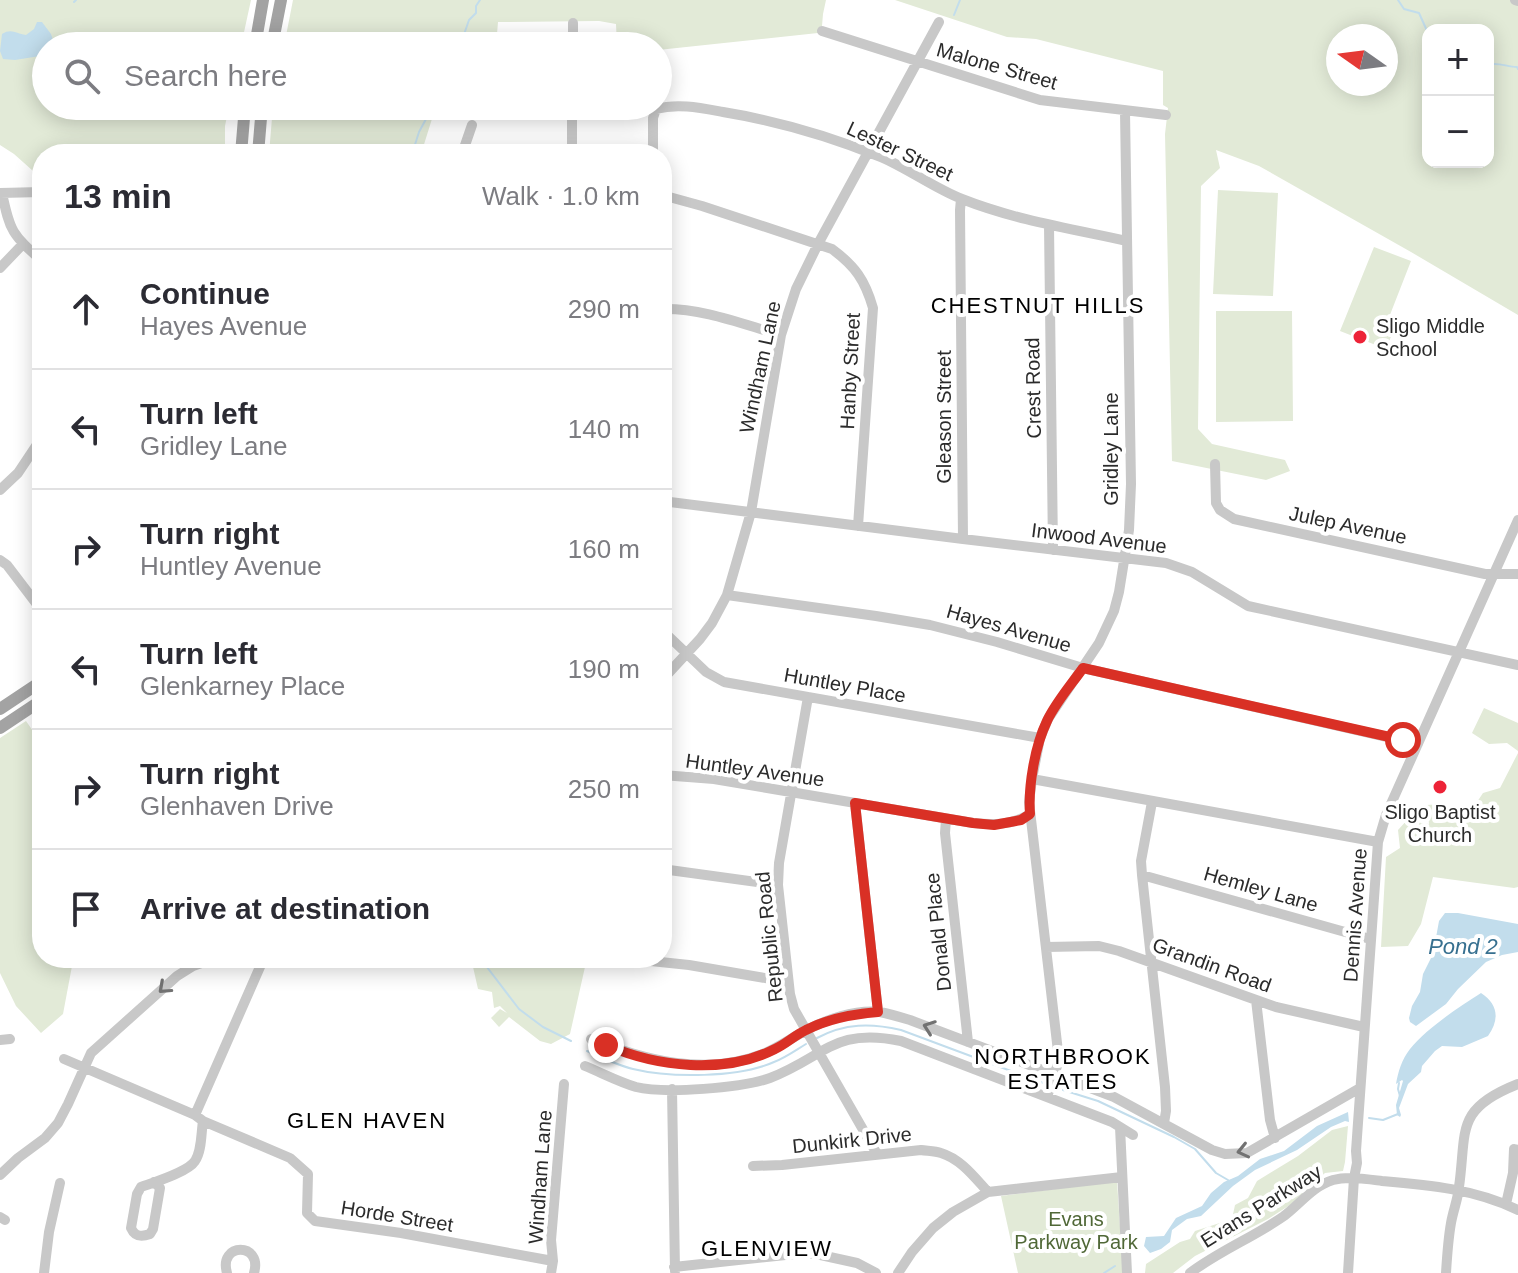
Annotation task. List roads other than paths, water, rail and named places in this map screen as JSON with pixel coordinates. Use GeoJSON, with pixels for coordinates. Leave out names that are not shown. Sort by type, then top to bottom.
{"type":"FeatureCollection","features":[{"type":"Feature","properties":{"kind":"main road"},"geometry":{"type":"LineString","coordinates":[[257,32],[263,0]]}},
{"type":"Feature","properties":{"kind":"main road"},"geometry":{"type":"LineString","coordinates":[[275,32],[281,0]]}},
{"type":"Feature","properties":{"kind":"main road"},"geometry":{"type":"LineString","coordinates":[[242,144],[244,120]]}},
{"type":"Feature","properties":{"kind":"main road"},"geometry":{"type":"LineString","coordinates":[[259,144],[261,120]]}},
{"type":"Feature","properties":{"kind":"main road"},"geometry":{"type":"LineString","coordinates":[[0,709],[32,688]]}},
{"type":"Feature","properties":{"kind":"main road"},"geometry":{"type":"LineString","coordinates":[[0,728],[32,707]]}},
{"type":"Feature","properties":{"kind":"street","name":"Windham Lane"},"geometry":{"type":"LineString","coordinates":[[672,670],[712,623],[727,595],[751,512],[781,335],[796,289],[939,22]]}},
{"type":"Feature","properties":{"kind":"street"},"geometry":{"type":"LineString","coordinates":[[573,23],[573,32]]}},
{"type":"Feature","properties":{"kind":"street","name":"Malone Street"},"geometry":{"type":"LineString","coordinates":[[822,31],[1040,100],[1166,115]]}},
{"type":"Feature","properties":{"kind":"street","name":"Lester Street"},"geometry":{"type":"LineString","coordinates":[[672,107],[696,107],[766,119],[818,134],[883,158],[961,199],[1004,214],[1127,241]]}},
{"type":"Feature","properties":{"kind":"street","name":"Gridley Lane"},"geometry":{"type":"LineString","coordinates":[[1047,1097],[1059,1060],[1029,802],[1040,738],[1055,707],[1099,643],[1114,611],[1129,530],[1131,484],[1125,112]]}},
{"type":"Feature","properties":{"kind":"street"},"geometry":{"type":"LineString","coordinates":[[572,120],[572,144]]}},
{"type":"Feature","properties":{"kind":"street","name":"Lester Street"},"geometry":{"type":"LineString","coordinates":[[653,120],[653,144]]}},
{"type":"Feature","properties":{"kind":"street"},"geometry":{"type":"LineString","coordinates":[[465,144],[472,125]]}},
{"type":"Feature","properties":{"kind":"street"},"geometry":{"type":"LineString","coordinates":[[32,192],[1,193],[13,233],[32,252]]}},
{"type":"Feature","properties":{"kind":"street","name":"Hanby Street"},"geometry":{"type":"LineString","coordinates":[[672,198],[832,249],[850,262],[861,277],[873,308],[858,526]]}},
{"type":"Feature","properties":{"kind":"street","name":"Gleason Street"},"geometry":{"type":"LineString","coordinates":[[961,199],[963,539]]}},
{"type":"Feature","properties":{"kind":"street","name":"Crest Road"},"geometry":{"type":"LineString","coordinates":[[1049,225],[1053,550]]}},
{"type":"Feature","properties":{"kind":"street"},"geometry":{"type":"LineString","coordinates":[[0,268],[23,244]]}},
{"type":"Feature","properties":{"kind":"street"},"geometry":{"type":"LineString","coordinates":[[672,309],[706,313],[781,335]]}},
{"type":"Feature","properties":{"kind":"street"},"geometry":{"type":"LineString","coordinates":[[0,490],[18,473],[32,452]]}},
{"type":"Feature","properties":{"kind":"street","name":"Julep Avenue"},"geometry":{"type":"LineString","coordinates":[[1215,464],[1216,503],[1220,510],[1234,519],[1485,574],[1518,574]]}},
{"type":"Feature","properties":{"kind":"street","name":"Inwood Avenue"},"geometry":{"type":"LineString","coordinates":[[672,502],[1179,566],[1248,606],[1518,665]]}},
{"type":"Feature","properties":{"kind":"street","name":"Dennis Avenue"},"geometry":{"type":"LineString","coordinates":[[1348,1273],[1354,1176],[1352,1163],[1356,1151],[1378,842],[1386,815],[1518,520]]}},
{"type":"Feature","properties":{"kind":"street"},"geometry":{"type":"LineString","coordinates":[[0,560],[32,589]]}},
{"type":"Feature","properties":{"kind":"street","name":"Hayes Avenue"},"geometry":{"type":"LineString","coordinates":[[727,595],[930,625],[1083,668],[1418,744]]}},
{"type":"Feature","properties":{"kind":"street","name":"Huntley Place"},"geometry":{"type":"LineString","coordinates":[[672,640],[706,672],[724,682],[1040,738]]}},
{"type":"Feature","properties":{"kind":"street","name":"Republic Road"},"geometry":{"type":"LineString","coordinates":[[808,697],[779,863],[778,885],[788,979],[794,1009],[877,1154]]}},
{"type":"Feature","properties":{"kind":"street","name":"Huntley Avenue"},"geometry":{"type":"LineString","coordinates":[[672,776],[714,779],[994,825],[1021,820],[1030,814]]}},
{"type":"Feature","properties":{"kind":"street"},"geometry":{"type":"LineString","coordinates":[[1032,779],[1378,842]]}},
{"type":"Feature","properties":{"kind":"street"},"geometry":{"type":"LineString","coordinates":[[1152,802],[1141,861],[1165,1087],[1164,1123]]}},
{"type":"Feature","properties":{"kind":"street"},"geometry":{"type":"LineString","coordinates":[[855,803],[878,1012]]}},
{"type":"Feature","properties":{"kind":"street","name":"Donald Place"},"geometry":{"type":"LineString","coordinates":[[946,819],[968,1042]]}},
{"type":"Feature","properties":{"kind":"street"},"geometry":{"type":"LineString","coordinates":[[672,870],[778,885]]}},
{"type":"Feature","properties":{"kind":"street","name":"Hemley Lane"},"geometry":{"type":"LineString","coordinates":[[1142,875],[1370,939]]}},
{"type":"Feature","properties":{"kind":"street","name":"Grandin Road"},"geometry":{"type":"LineString","coordinates":[[1046,947],[1099,946],[1119,951],[1276,1007],[1364,1027]]}},
{"type":"Feature","properties":{"kind":"street"},"geometry":{"type":"LineString","coordinates":[[672,963],[788,979]]}},
{"type":"Feature","properties":{"kind":"street"},"geometry":{"type":"LineString","coordinates":[[0,1175],[45,1138],[58,1123],[91,1053],[190,968]]}},
{"type":"Feature","properties":{"kind":"street"},"geometry":{"type":"LineString","coordinates":[[154,1182],[160,1188],[153,1229],[150,1234],[138,1236],[131,1228],[141,1187],[187,1168],[198,1157],[199,1118],[260,968]]}},
{"type":"Feature","properties":{"kind":"street"},"geometry":{"type":"LineString","coordinates":[[1256,1000],[1270,1120],[1275,1138]]}},
{"type":"Feature","properties":{"kind":"street"},"geometry":{"type":"LineString","coordinates":[[591,1039],[620,1051],[658,1060],[683,1064],[734,1062],[757,1057],[828,1021],[878,1012],[910,1020],[1114,1097],[1225,1154],[1247,1153],[1360,1088]]}},
{"type":"Feature","properties":{"kind":"street"},"geometry":{"type":"LineString","coordinates":[[585,1066],[651,1089],[711,1088],[772,1077],[839,1041],[882,1037],[901,1041],[1047,1097],[1133,1135]]}},
{"type":"Feature","properties":{"kind":"street","name":"Horde Street"},"geometry":{"type":"LineString","coordinates":[[64,1059],[290,1158],[308,1174],[307,1213],[315,1221],[401,1233],[553,1261]]}},
{"type":"Feature","properties":{"kind":"street","name":"Windham Lane"},"geometry":{"type":"LineString","coordinates":[[551,1273],[564,1084]]}},
{"type":"Feature","properties":{"kind":"street"},"geometry":{"type":"LineString","coordinates":[[1446,1273],[1450,1224],[1459,1189],[1463,1134],[1467,1121],[1476,1109],[1518,1084]]}},
{"type":"Feature","properties":{"kind":"street"},"geometry":{"type":"LineString","coordinates":[[672,1089],[674,1270],[816,1254],[857,1263],[876,1273]]}},
{"type":"Feature","properties":{"kind":"street"},"geometry":{"type":"LineString","coordinates":[[1120,1127],[1127,1273]]}},
{"type":"Feature","properties":{"kind":"street"},"geometry":{"type":"LineString","coordinates":[[1506,1204],[1513,1173],[1514,1149],[1518,1150]]}},
{"type":"Feature","properties":{"kind":"street","name":"Dunkirk Drive"},"geometry":{"type":"LineString","coordinates":[[753,1166],[921,1150],[954,1159],[988,1192]]}},
{"type":"Feature","properties":{"kind":"street"},"geometry":{"type":"LineString","coordinates":[[1354,1176],[1459,1189],[1518,1210]]}},
{"type":"Feature","properties":{"kind":"street","name":"Evans Parkway"},"geometry":{"type":"LineString","coordinates":[[1190,1273],[1206,1260],[1284,1216],[1316,1188],[1332,1180],[1354,1176]]}},
{"type":"Feature","properties":{"kind":"street"},"geometry":{"type":"LineString","coordinates":[[898,1273],[933,1228],[953,1212],[988,1192],[1122,1177]]}},
{"type":"Feature","properties":{"kind":"street"},"geometry":{"type":"LineString","coordinates":[[44,1273],[60,1183]]}},
{"type":"Feature","properties":{"kind":"street"},"geometry":{"type":"LineString","coordinates":[[227,1273],[225,1262],[238,1250],[249,1252],[253,1257],[256,1262],[254,1273]]}},
{"type":"Feature","properties":{"kind":"water"},"geometry":{"type":"Polygon","coordinates":[[[37,22],[42,22],[50,32],[32,32],[32,57],[3,59],[0,51],[2,34],[11,31],[26,35],[37,22]]]}},
{"type":"Feature","properties":{"kind":"water","name":"Pond 2"},"geometry":{"type":"Polygon","coordinates":[[[1445,913],[1518,924],[1518,952],[1486,962],[1446,1004],[1416,1026],[1409,1018],[1412,1006],[1433,954],[1439,921],[1445,913]]]}},
{"type":"Feature","properties":{"kind":"water"},"geometry":{"type":"Polygon","coordinates":[[[1481,993],[1494,1007],[1496,1018],[1488,1036],[1462,1047],[1442,1046],[1435,1051],[1422,1066],[1421,1072],[1408,1084],[1399,1108],[1401,1115],[1397,1115],[1396,1105],[1403,1081],[1396,1084],[1407,1053],[1434,1026],[1481,993]]]}},
{"type":"Feature","properties":{"kind":"water"},"geometry":{"type":"Polygon","coordinates":[[[1348,1112],[1349,1122],[1331,1127],[1297,1150],[1255,1170],[1201,1216],[1187,1219],[1172,1230],[1170,1242],[1161,1249],[1150,1253],[1144,1246],[1146,1237],[1164,1236],[1176,1218],[1202,1206],[1224,1182],[1238,1176],[1260,1159],[1284,1151],[1317,1126],[1348,1112]]]}},
{"type":"Feature","properties":{"kind":"waterway"},"geometry":{"type":"LineString","coordinates":[[465,32],[480,0]]}},
{"type":"Feature","properties":{"kind":"waterway"},"geometry":{"type":"LineString","coordinates":[[954,15],[960,0]]}},
{"type":"Feature","properties":{"kind":"waterway"},"geometry":{"type":"LineString","coordinates":[[1398,0],[1404,9],[1419,13],[1424,24]]}},
{"type":"Feature","properties":{"kind":"waterway"},"geometry":{"type":"LineString","coordinates":[[1494,64],[1518,69]]}},
{"type":"Feature","properties":{"kind":"waterway"},"geometry":{"type":"LineString","coordinates":[[415,144],[425,120]]}},
{"type":"Feature","properties":{"kind":"waterway"},"geometry":{"type":"LineString","coordinates":[[488,968],[519,1009],[543,1027],[571,1041]]}},
{"type":"Feature","properties":{"kind":"waterway"},"geometry":{"type":"LineString","coordinates":[[817,1038],[848,1027],[901,1030],[1043,1083]]}},
{"type":"Feature","properties":{"kind":"waterway"},"geometry":{"type":"LineString","coordinates":[[587,1051],[633,1069],[704,1075],[759,1067],[806,1044]]}},
{"type":"Feature","properties":{"kind":"waterway"},"geometry":{"type":"LineString","coordinates":[[1399,1083],[1400,1096]]}},
{"type":"Feature","properties":{"kind":"waterway"},"geometry":{"type":"LineString","coordinates":[[1063,1090],[1098,1101],[1174,1137],[1195,1149],[1216,1173],[1228,1180]]}},
{"type":"Feature","properties":{"kind":"waterway"},"geometry":{"type":"LineString","coordinates":[[1369,1118],[1383,1120],[1398,1114]]}},
{"type":"Feature","properties":{"kind":"waterway"},"geometry":{"type":"LineString","coordinates":[[1104,1273],[1115,1266]]}},
{"type":"Feature","properties":{"kind":"place","name":"Sligo Middle School"},"geometry":{"type":"Point","coordinates":[1360,337]}},
{"type":"Feature","properties":{"kind":"place","name":"Sligo Baptist Church"},"geometry":{"type":"Point","coordinates":[1440,787]}},
{"type":"Feature","properties":{"kind":"district","name":"CHESTNUT HILLS"},"geometry":{"type":"Point","coordinates":[1038,305]}},
{"type":"Feature","properties":{"kind":"district","name":"NORTHBROOK ESTATES"},"geometry":{"type":"Point","coordinates":[1063,1068]}},
{"type":"Feature","properties":{"kind":"district","name":"GLEN HAVEN"},"geometry":{"type":"Point","coordinates":[367,1120]}},
{"type":"Feature","properties":{"kind":"district","name":"GLENVIEW"},"geometry":{"type":"Point","coordinates":[767,1248]}},
{"type":"Feature","properties":{"kind":"park label","name":"Evans Parkway Park"},"geometry":{"type":"Point","coordinates":[1076,1230]}}]}
